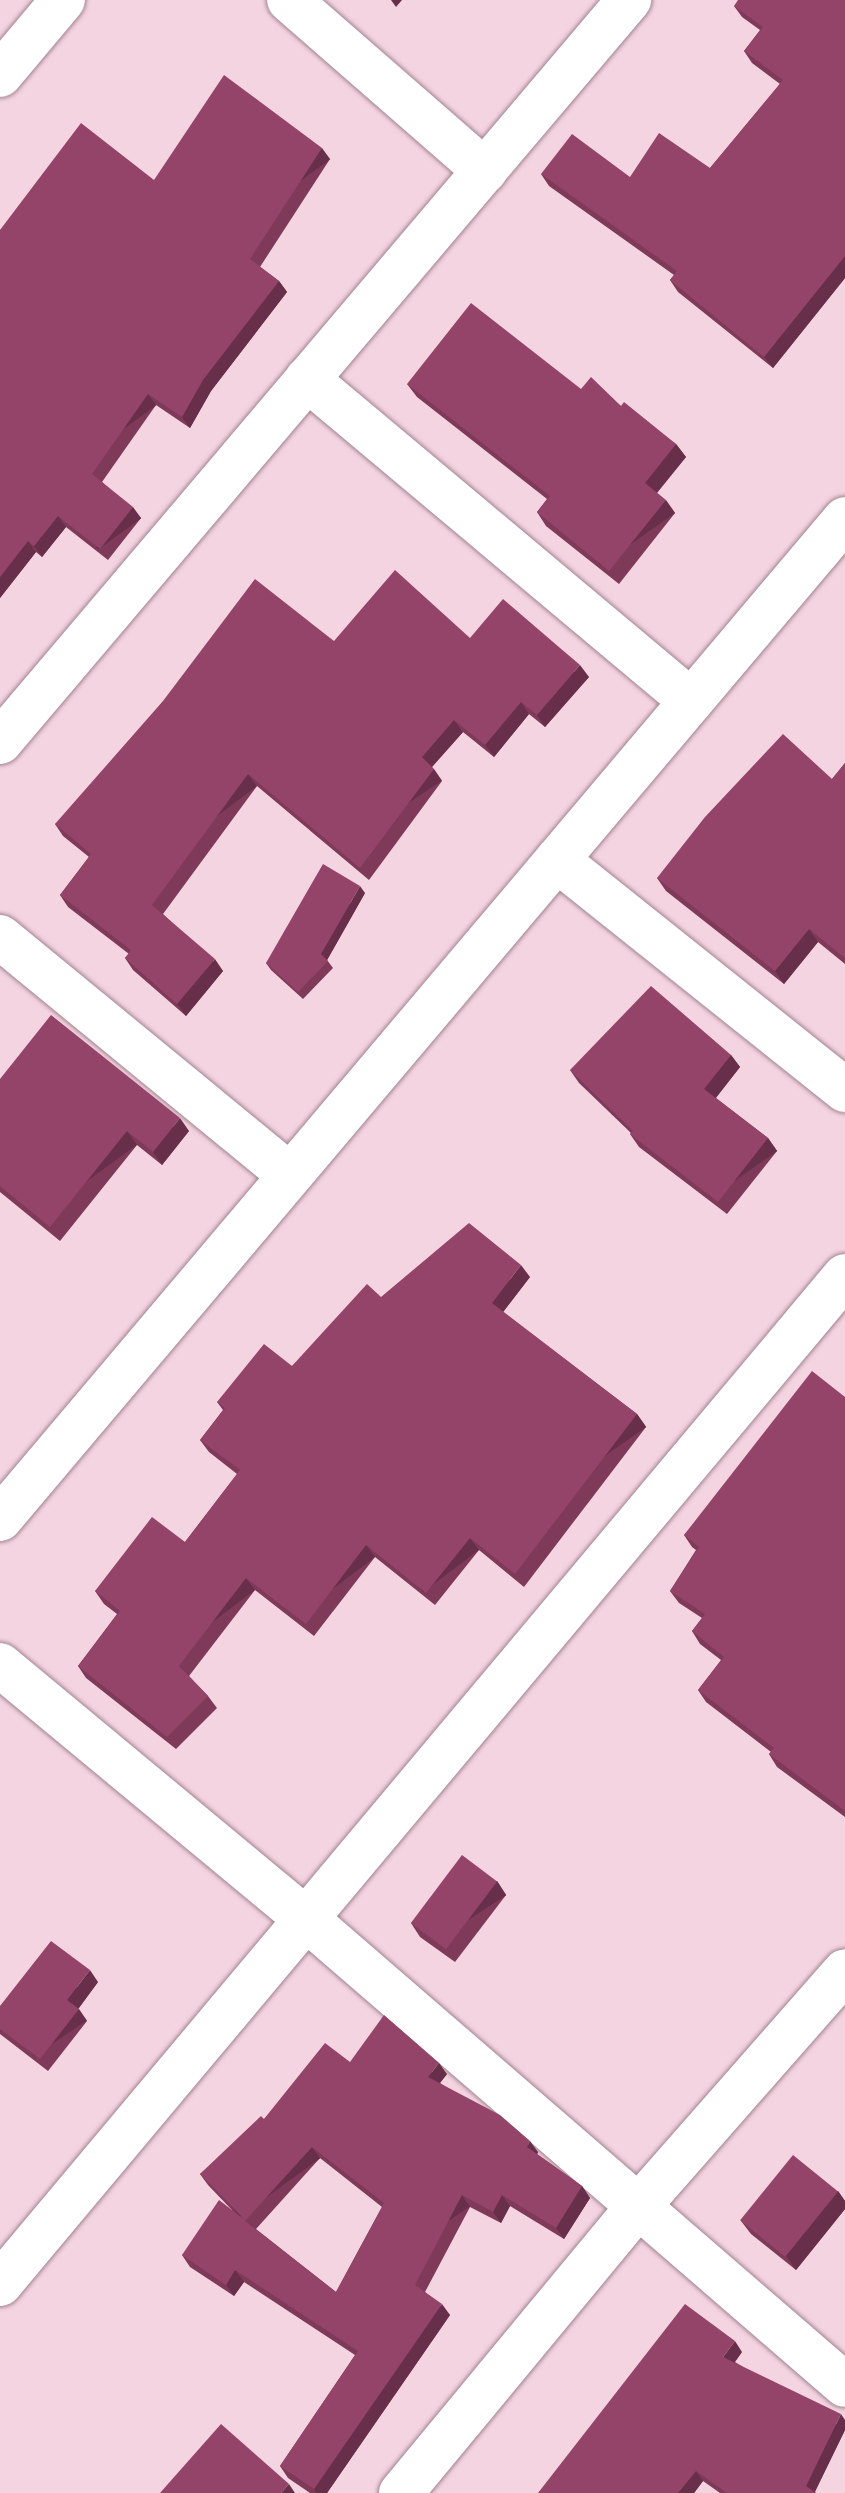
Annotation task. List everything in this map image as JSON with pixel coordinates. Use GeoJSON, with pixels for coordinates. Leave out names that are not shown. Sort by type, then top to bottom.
{"type":"FeatureCollection","features":[{"type":"Feature","properties":{"kind":"street"},"geometry":{"type":"LineString","coordinates":[[0,75],[63,0]]}},
{"type":"Feature","properties":{"kind":"street"},"geometry":{"type":"LineString","coordinates":[[289,0],[485,171]]}},
{"type":"Feature","properties":{"kind":"street"},"geometry":{"type":"LineString","coordinates":[[0,742],[629,0]]}},
{"type":"Feature","properties":{"kind":"street"},"geometry":{"type":"LineString","coordinates":[[307,379],[691,701]]}},
{"type":"Feature","properties":{"kind":"street"},"geometry":{"type":"LineString","coordinates":[[0,1519],[845,519]]}},
{"type":"Feature","properties":{"kind":"street"},"geometry":{"type":"LineString","coordinates":[[557,860],[845,1090]]}},
{"type":"Feature","properties":{"kind":"street"},"geometry":{"type":"LineString","coordinates":[[0,937],[290,1175]]}},
{"type":"Feature","properties":{"kind":"street"},"geometry":{"type":"LineString","coordinates":[[0,2284],[304,1917],[845,1276]]}},
{"type":"Feature","properties":{"kind":"street"},"geometry":{"type":"LineString","coordinates":[[0,1665],[304,1917],[845,2385]]}},
{"type":"Feature","properties":{"kind":"street"},"geometry":{"type":"LineString","coordinates":[[401,2493],[637,2208],[845,1971]]}},
{"type":"Feature","properties":{"kind":"building"},"geometry":{"type":"Polygon","coordinates":[[[738,0],[845,0],[845,256],[764,357],[670,280],[677,271],[541,174],[572,134],[630,177],[659,133],[710,168],[783,80],[744,51],[763,27],[734,6],[738,0]]]}},
{"type":"Feature","properties":{"kind":"building"},"geometry":{"type":"Polygon","coordinates":[[[224,75],[322,148],[250,259],[279,281],[203,380],[182,417],[148,394],[92,474],[133,507],[100,549],[58,516],[34,546],[28,541],[0,577],[0,230],[81,123],[154,180],[224,75]]]}},
{"type":"Feature","properties":{"kind":"building"},"geometry":{"type":"Polygon","coordinates":[[[471,303],[581,389],[591,377],[621,406],[624,402],[676,444],[645,483],[666,500],[609,571],[537,512],[550,496],[407,384],[471,303]]]}},
{"type":"Feature","properties":{"kind":"building"},"geometry":{"type":"Polygon","coordinates":[[[395,570],[470,638],[503,599],[580,665],[537,715],[521,702],[485,745],[454,720],[422,757],[434,769],[360,868],[248,774],[152,905],[215,959],[177,1004],[125,958],[131,950],[60,895],[91,854],[55,824],[163,701],[255,579],[334,641],[395,570]]]}},
{"type":"Feature","properties":{"kind":"building"},"geometry":{"type":"Polygon","coordinates":[[[783,734],[832,779],[845,763],[845,958],[809,929],[775,971],[657,878],[705,817],[783,734]]]}},
{"type":"Feature","properties":{"kind":"building"},"geometry":{"type":"Polygon","coordinates":[[[323,864],[360,886],[321,954],[328,961],[298,992],[266,963],[323,864]]]}},
{"type":"Feature","properties":{"kind":"building"},"geometry":{"type":"Polygon","coordinates":[[[651,986],[731,1055],[704,1089],[768,1138],[718,1202],[630,1134],[633,1131],[570,1070],[651,986]]]}},
{"type":"Feature","properties":{"kind":"building"},"geometry":{"type":"Polygon","coordinates":[[[51,1015],[180,1118],[153,1152],[127,1131],[50,1227],[0,1186],[0,1079],[51,1015]]]}},
{"type":"Feature","properties":{"kind":"building"},"geometry":{"type":"Polygon","coordinates":[[[469,1223],[521,1265],[492,1303],[637,1414],[515,1574],[470,1538],[426,1593],[366,1545],[306,1624],[246,1578],[179,1666],[208,1696],[167,1737],[78,1666],[120,1611],[95,1591],[152,1517],[185,1542],[240,1470],[200,1440],[225,1408],[217,1402],[264,1344],[292,1366],[367,1284],[381,1297],[469,1223]]]}},
{"type":"Feature","properties":{"kind":"building"},"geometry":{"type":"Polygon","coordinates":[[[812,1371],[845,1397],[845,1811],[769,1754],[774,1748],[698,1690],[724,1657],[692,1631],[705,1614],[670,1591],[699,1547],[684,1535],[812,1371]]]}},
{"type":"Feature","properties":{"kind":"building"},"geometry":{"type":"Polygon","coordinates":[[[462,1855],[497,1881],[446,1949],[411,1923],[462,1855]]]}},
{"type":"Feature","properties":{"kind":"building"},"geometry":{"type":"Polygon","coordinates":[[[51,1941],[90,1970],[67,2000],[79,2009],[40,2059],[0,2029],[0,2006],[51,1941]]]}},
{"type":"Feature","properties":{"kind":"building"},"geometry":{"type":"Polygon","coordinates":[[[384,2015],[439,2063],[428,2077],[500,2115],[530,2141],[527,2147],[582,2186],[556,2228],[502,2195],[493,2212],[462,2195],[415,2285],[442,2304],[314,2489],[280,2466],[358,2351],[235,2270],[226,2285],[182,2255],[219,2200],[245,2220],[200,2174],[261,2116],[264,2119],[325,2043],[350,2062],[384,2015]],[[312,2147],[245,2221],[336,2292],[384,2203],[312,2147]]]}},
{"type":"Feature","properties":{"kind":"building"},"geometry":{"type":"Polygon","coordinates":[[[793,2155],[838,2192],[785,2257],[740,2220],[793,2155]]]}},
{"type":"Feature","properties":{"kind":"building"},"geometry":{"type":"Polygon","coordinates":[[[685,2304],[735,2341],[723,2357],[841,2414],[806,2486],[816,2493],[727,2493],[696,2471],[678,2493],[538,2493],[685,2304]]]}},
{"type":"Feature","properties":{"kind":"building"},"geometry":{"type":"Polygon","coordinates":[[[221,2424],[289,2484],[281,2493],[160,2493],[221,2424]]]}}]}
